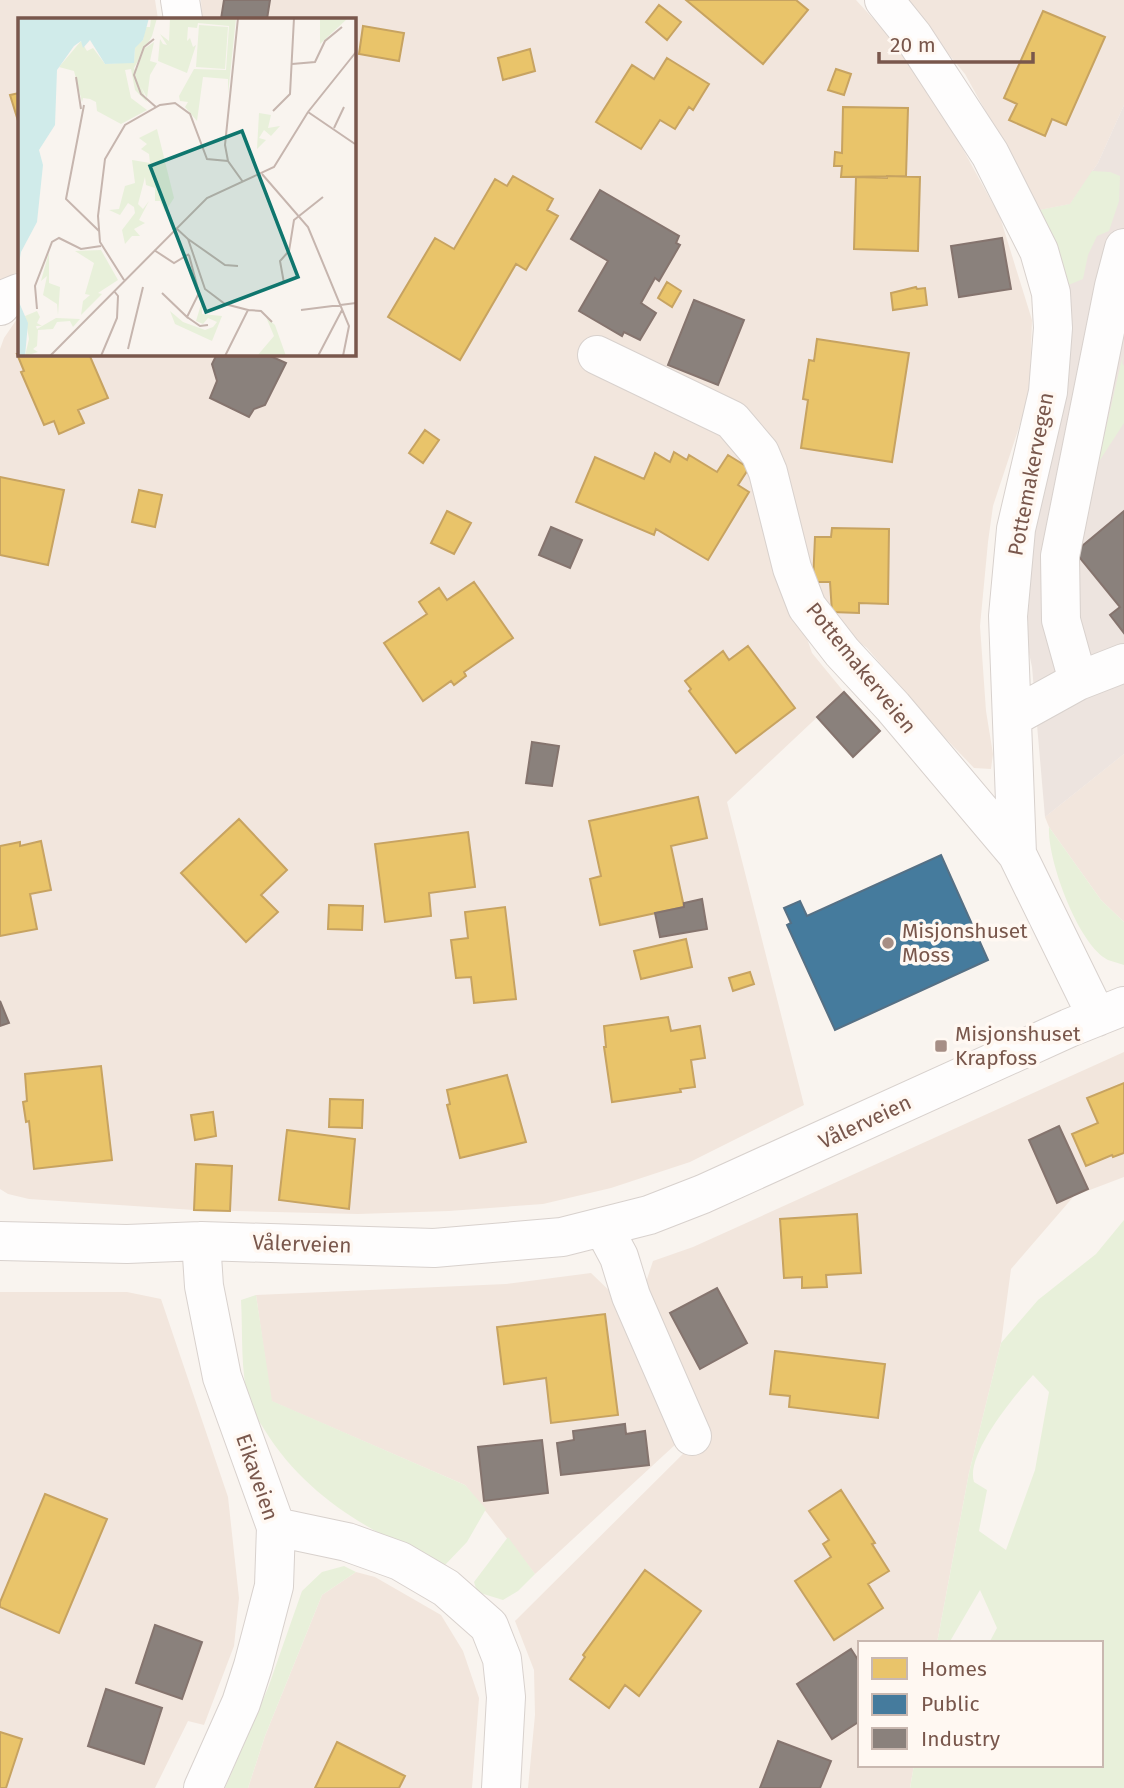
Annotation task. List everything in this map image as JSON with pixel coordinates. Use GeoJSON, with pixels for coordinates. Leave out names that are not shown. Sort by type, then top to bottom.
{"type":"FeatureCollection","features":[{"type":"Feature","properties":{"kind":"street"},"geometry":{"type":"LineString","coordinates":[[180,0],[183,18]]}},
{"type":"Feature","properties":{"kind":"street","name":"Pottemakervegen"},"geometry":{"type":"LineString","coordinates":[[884,0],[913,36],[990,154],[1040,251],[1051,293],[1053,328],[1048,392],[1016,529],[1008,616],[1017,854],[1110,1012]]}},
{"type":"Feature","properties":{"kind":"street"},"geometry":{"type":"LineString","coordinates":[[1078,681],[1061,620],[1060,556],[1124,248]]}},
{"type":"Feature","properties":{"kind":"street"},"geometry":{"type":"LineString","coordinates":[[0,306],[7,298],[18,293]]}},
{"type":"Feature","properties":{"kind":"street","name":"Pottemakerveien"},"geometry":{"type":"LineString","coordinates":[[597,355],[732,420],[760,453],[768,472],[792,568],[807,607],[842,652],[893,707],[1017,854]]}},
{"type":"Feature","properties":{"kind":"street"},"geometry":{"type":"LineString","coordinates":[[1013,717],[1078,681],[1124,663]]}},
{"type":"Feature","properties":{"kind":"street","name":"Vålerveien"},"geometry":{"type":"LineString","coordinates":[[0,1241],[127,1244],[201,1241],[434,1248],[562,1237],[649,1215],[703,1194],[1110,1012]]}},
{"type":"Feature","properties":{"kind":"street"},"geometry":{"type":"LineString","coordinates":[[603,1227],[619,1257],[631,1296],[692,1436]]}},
{"type":"Feature","properties":{"kind":"street","name":"Eikaveien"},"geometry":{"type":"LineString","coordinates":[[201,1241],[204,1286],[222,1377],[276,1527],[274,1586],[253,1666],[241,1703],[203,1788]]}},
{"type":"Feature","properties":{"kind":"street"},"geometry":{"type":"LineString","coordinates":[[276,1527],[347,1542],[400,1561],[446,1588],[489,1626],[502,1659],[506,1697],[501,1788]]}},
{"type":"Feature","properties":{"kind":"shaded area"},"geometry":{"type":"Polygon","coordinates":[[[0,0],[155,0],[158,18],[18,18],[18,272],[0,282],[0,0]]]}},
{"type":"Feature","properties":{"kind":"shaded area"},"geometry":{"type":"Polygon","coordinates":[[[201,0],[856,0],[905,53],[941,109],[1000,217],[1032,320],[1030,382],[1023,415],[993,506],[980,626],[986,711],[993,754],[991,769],[974,768],[930,722],[867,648],[833,624],[811,584],[781,467],[713,429],[743,454],[812,653],[844,692],[727,802],[804,1105],[690,1162],[611,1188],[543,1204],[449,1211],[358,1214],[194,1210],[29,1199],[8,1194],[0,1189],[0,349],[4,338],[18,317],[18,355],[355,355],[355,18],[202,18],[201,0]]]}},
{"type":"Feature","properties":{"kind":"shaded area"},"geometry":{"type":"Polygon","coordinates":[[[904,0],[1124,0],[1124,105],[1098,163],[1070,204],[1040,210],[965,74],[904,0]]]}},
{"type":"Feature","properties":{"kind":"shaded area"},"geometry":{"type":"Polygon","coordinates":[[[1124,105],[1124,754],[1045,817],[1024,608],[1064,268],[1057,243],[1040,210],[1070,204],[1098,163],[1124,105]]]}},
{"type":"Feature","properties":{"kind":"shaded area"},"geometry":{"type":"Polygon","coordinates":[[[1124,754],[1124,922],[1101,900],[1049,827],[1045,817],[1124,754]]]}},
{"type":"Feature","properties":{"kind":"shaded area"},"geometry":{"type":"Polygon","coordinates":[[[1124,1052],[1124,1177],[1074,1196],[1011,1269],[1001,1343],[969,1473],[937,1641],[858,1641],[858,1767],[914,1767],[910,1788],[528,1788],[535,1715],[534,1670],[515,1621],[707,1430],[652,1303],[646,1282],[653,1261],[693,1247],[1124,1052]]]}},
{"type":"Feature","properties":{"kind":"shaded area"},"geometry":{"type":"Polygon","coordinates":[[[591,1273],[619,1300],[677,1443],[535,1574],[465,1485],[271,1401],[256,1295],[506,1284],[591,1273]]]}},
{"type":"Feature","properties":{"kind":"shaded area"},"geometry":{"type":"Polygon","coordinates":[[[0,1292],[127,1292],[161,1299],[228,1497],[239,1598],[234,1646],[204,1725],[188,1721],[155,1788],[0,1788],[0,1292]]]}},
{"type":"Feature","properties":{"kind":"shaded area"},"geometry":{"type":"Polygon","coordinates":[[[356,1572],[375,1577],[441,1615],[463,1651],[479,1698],[472,1788],[248,1788],[265,1736],[322,1595],[356,1572]]]}},
{"type":"Feature","properties":{"kind":"green space"},"geometry":{"type":"Polygon","coordinates":[[[1092,171],[1110,172],[1120,176],[1119,201],[1109,231],[1097,236],[1088,255],[1083,279],[1066,286],[1057,243],[1040,210],[1070,204],[1092,171]]]}},
{"type":"Feature","properties":{"kind":"green space"},"geometry":{"type":"Polygon","coordinates":[[[1124,354],[1124,423],[1098,463],[1121,363],[1124,354]]]}},
{"type":"Feature","properties":{"kind":"green space"},"geometry":{"type":"Polygon","coordinates":[[[1049,827],[1101,900],[1124,922],[1124,965],[1108,960],[1097,951],[1076,920],[1066,900],[1053,859],[1049,827]]]}},
{"type":"Feature","properties":{"kind":"green space"},"geometry":{"type":"Polygon","coordinates":[[[1124,1220],[1124,1788],[910,1788],[914,1767],[1103,1767],[1103,1641],[990,1641],[997,1628],[980,1590],[950,1641],[937,1641],[969,1473],[1001,1343],[1038,1300],[1096,1254],[1124,1220]],[[1033,1375],[993,1426],[973,1470],[974,1482],[987,1490],[979,1531],[1006,1550],[1035,1470],[1049,1392],[1033,1375]]]}},
{"type":"Feature","properties":{"kind":"green space"},"geometry":{"type":"Polygon","coordinates":[[[256,1295],[272,1401],[465,1485],[486,1509],[467,1542],[445,1565],[392,1540],[344,1511],[300,1475],[281,1454],[253,1412],[246,1390],[241,1300],[256,1295]]]}},
{"type":"Feature","properties":{"kind":"green space"},"geometry":{"type":"Polygon","coordinates":[[[508,1537],[535,1574],[518,1591],[503,1600],[477,1592],[474,1582],[508,1537]]]}},
{"type":"Feature","properties":{"kind":"green space"},"geometry":{"type":"Polygon","coordinates":[[[344,1566],[356,1572],[322,1595],[265,1736],[248,1788],[225,1788],[268,1688],[302,1591],[322,1572],[344,1566]]]}},
{"type":"Feature","properties":{"kind":"building: Homes"},"geometry":{"type":"Polygon","coordinates":[[[686,0],[796,0],[808,10],[763,64],[686,0]]]}},
{"type":"Feature","properties":{"kind":"building: Homes"},"geometry":{"type":"Polygon","coordinates":[[[659,5],[681,22],[667,40],[646,22],[659,5]]]}},
{"type":"Feature","properties":{"kind":"building: Homes"},"geometry":{"type":"Polygon","coordinates":[[[1043,11],[1105,37],[1066,125],[1052,119],[1045,136],[1009,120],[1017,104],[1004,98],[1043,11]]]}},
{"type":"Feature","properties":{"kind":"building: Homes"},"geometry":{"type":"Polygon","coordinates":[[[363,26],[404,33],[399,61],[359,54],[363,26]]]}},
{"type":"Feature","properties":{"kind":"building: Homes"},"geometry":{"type":"Polygon","coordinates":[[[530,49],[535,71],[503,80],[498,58],[530,49]]]}},
{"type":"Feature","properties":{"kind":"building: Homes"},"geometry":{"type":"Polygon","coordinates":[[[667,58],[709,84],[693,110],[689,107],[675,129],[660,120],[641,149],[596,122],[632,65],[654,79],[667,58]]]}},
{"type":"Feature","properties":{"kind":"building: Homes"},"geometry":{"type":"Polygon","coordinates":[[[836,69],[851,74],[844,95],[828,90],[836,69]]]}},
{"type":"Feature","properties":{"kind":"building: Homes"},"geometry":{"type":"Polygon","coordinates":[[[18,93],[18,121],[10,95],[18,93]]]}},
{"type":"Feature","properties":{"kind":"building: Homes"},"geometry":{"type":"Polygon","coordinates":[[[843,107],[908,108],[906,176],[841,177],[842,166],[834,166],[835,152],[842,153],[843,107]]]}},
{"type":"Feature","properties":{"kind":"building: Homes"},"geometry":{"type":"Polygon","coordinates":[[[513,176],[553,199],[547,210],[558,216],[526,270],[516,264],[460,360],[388,317],[435,238],[454,249],[495,179],[507,186],[513,176]]]}},
{"type":"Feature","properties":{"kind":"building: Homes"},"geometry":{"type":"Polygon","coordinates":[[[856,177],[920,177],[918,251],[854,249],[856,177]]]}},
{"type":"Feature","properties":{"kind":"building: Homes"},"geometry":{"type":"Polygon","coordinates":[[[667,282],[681,291],[672,307],[658,298],[667,282]]]}},
{"type":"Feature","properties":{"kind":"building: Homes"},"geometry":{"type":"Polygon","coordinates":[[[916,287],[925,288],[927,305],[893,310],[891,293],[916,287]]]}},
{"type":"Feature","properties":{"kind":"building: Homes"},"geometry":{"type":"Polygon","coordinates":[[[817,339],[909,353],[892,462],[801,448],[808,400],[803,399],[809,360],[814,361],[817,339]]]}},
{"type":"Feature","properties":{"kind":"building: Homes"},"geometry":{"type":"Polygon","coordinates":[[[17,354],[89,355],[108,398],[78,410],[84,423],[59,434],[54,421],[44,425],[21,372],[24,371],[17,354]]]}},
{"type":"Feature","properties":{"kind":"building: Homes"},"geometry":{"type":"Polygon","coordinates":[[[425,430],[439,440],[423,463],[409,453],[425,430]]]}},
{"type":"Feature","properties":{"kind":"building: Homes"},"geometry":{"type":"Polygon","coordinates":[[[674,452],[687,460],[689,455],[717,472],[728,455],[749,468],[738,485],[749,492],[708,560],[656,529],[654,535],[576,502],[595,457],[644,479],[655,453],[670,462],[674,452]]]}},
{"type":"Feature","properties":{"kind":"building: Homes"},"geometry":{"type":"Polygon","coordinates":[[[0,477],[64,490],[48,565],[0,555],[0,477]]]}},
{"type":"Feature","properties":{"kind":"building: Homes"},"geometry":{"type":"Polygon","coordinates":[[[139,490],[162,495],[155,527],[132,522],[139,490]]]}},
{"type":"Feature","properties":{"kind":"building: Homes"},"geometry":{"type":"Polygon","coordinates":[[[447,511],[471,523],[454,554],[431,543],[447,511]]]}},
{"type":"Feature","properties":{"kind":"building: Homes"},"geometry":{"type":"Polygon","coordinates":[[[832,528],[889,529],[888,604],[859,603],[859,613],[832,612],[830,582],[813,582],[815,537],[831,537],[832,528]]]}},
{"type":"Feature","properties":{"kind":"building: Homes"},"geometry":{"type":"Polygon","coordinates":[[[474,582],[513,638],[464,672],[466,676],[454,685],[451,681],[423,701],[384,643],[427,614],[419,602],[439,588],[447,600],[474,582]]]}},
{"type":"Feature","properties":{"kind":"building: Homes"},"geometry":{"type":"Polygon","coordinates":[[[748,646],[795,708],[736,753],[689,691],[691,689],[685,681],[723,651],[729,660],[748,646]]]}},
{"type":"Feature","properties":{"kind":"building: Homes"},"geometry":{"type":"Polygon","coordinates":[[[698,797],[707,838],[671,846],[684,907],[600,925],[590,879],[601,876],[589,821],[698,797]]]}},
{"type":"Feature","properties":{"kind":"building: Homes"},"geometry":{"type":"Polygon","coordinates":[[[239,819],[287,870],[261,895],[278,912],[246,942],[181,873],[239,819]]]}},
{"type":"Feature","properties":{"kind":"building: Homes"},"geometry":{"type":"Polygon","coordinates":[[[468,832],[475,887],[429,893],[431,916],[385,922],[375,844],[468,832]]]}},
{"type":"Feature","properties":{"kind":"building: Homes"},"geometry":{"type":"Polygon","coordinates":[[[41,841],[51,890],[30,894],[37,929],[0,936],[0,846],[20,842],[20,846],[41,841]]]}},
{"type":"Feature","properties":{"kind":"building: Homes"},"geometry":{"type":"Polygon","coordinates":[[[329,905],[363,906],[362,930],[328,929],[329,905]]]}},
{"type":"Feature","properties":{"kind":"building: Homes"},"geometry":{"type":"Polygon","coordinates":[[[505,907],[516,999],[474,1003],[471,977],[456,978],[451,940],[468,938],[465,912],[505,907]]]}},
{"type":"Feature","properties":{"kind":"building: Homes"},"geometry":{"type":"Polygon","coordinates":[[[686,939],[692,967],[641,979],[634,951],[686,939]]]}},
{"type":"Feature","properties":{"kind":"building: Homes"},"geometry":{"type":"Polygon","coordinates":[[[750,972],[754,984],[733,991],[729,978],[750,972]]]}},
{"type":"Feature","properties":{"kind":"building: Homes"},"geometry":{"type":"Polygon","coordinates":[[[668,1017],[671,1031],[700,1026],[705,1058],[691,1060],[695,1087],[680,1089],[681,1092],[612,1102],[604,1047],[604,1026],[668,1017]]]}},
{"type":"Feature","properties":{"kind":"building: Homes"},"geometry":{"type":"Polygon","coordinates":[[[101,1066],[112,1160],[34,1169],[29,1121],[26,1122],[23,1102],[27,1101],[25,1074],[101,1066]]]}},
{"type":"Feature","properties":{"kind":"building: Homes"},"geometry":{"type":"Polygon","coordinates":[[[507,1075],[526,1142],[460,1158],[447,1105],[450,1104],[447,1090],[507,1075]]]}},
{"type":"Feature","properties":{"kind":"building: Homes"},"geometry":{"type":"Polygon","coordinates":[[[1124,1083],[1124,1153],[1086,1166],[1072,1134],[1098,1123],[1087,1098],[1124,1083]]]}},
{"type":"Feature","properties":{"kind":"building: Homes"},"geometry":{"type":"Polygon","coordinates":[[[330,1099],[363,1100],[362,1128],[329,1127],[330,1099]]]}},
{"type":"Feature","properties":{"kind":"building: Homes"},"geometry":{"type":"Polygon","coordinates":[[[213,1112],[216,1136],[195,1140],[191,1115],[213,1112]]]}},
{"type":"Feature","properties":{"kind":"building: Homes"},"geometry":{"type":"Polygon","coordinates":[[[287,1130],[355,1139],[349,1209],[279,1200],[287,1130]]]}},
{"type":"Feature","properties":{"kind":"building: Homes"},"geometry":{"type":"Polygon","coordinates":[[[196,1164],[232,1166],[230,1211],[194,1210],[196,1164]]]}},
{"type":"Feature","properties":{"kind":"building: Homes"},"geometry":{"type":"Polygon","coordinates":[[[857,1214],[861,1273],[826,1275],[827,1287],[802,1288],[802,1277],[784,1278],[780,1219],[857,1214]]]}},
{"type":"Feature","properties":{"kind":"building: Homes"},"geometry":{"type":"Polygon","coordinates":[[[605,1314],[618,1415],[551,1423],[546,1378],[504,1384],[497,1327],[605,1314]]]}},
{"type":"Feature","properties":{"kind":"building: Homes"},"geometry":{"type":"Polygon","coordinates":[[[775,1351],[885,1364],[878,1418],[789,1407],[790,1396],[770,1394],[775,1351]]]}},
{"type":"Feature","properties":{"kind":"building: Homes"},"geometry":{"type":"Polygon","coordinates":[[[841,1490],[875,1543],[872,1544],[889,1571],[868,1584],[883,1608],[834,1640],[795,1581],[831,1557],[823,1544],[829,1540],[809,1511],[841,1490]]]}},
{"type":"Feature","properties":{"kind":"building: Homes"},"geometry":{"type":"Polygon","coordinates":[[[45,1494],[107,1519],[59,1633],[0,1607],[45,1494]]]}},
{"type":"Feature","properties":{"kind":"building: Homes"},"geometry":{"type":"Polygon","coordinates":[[[645,1570],[701,1611],[639,1696],[625,1685],[609,1708],[570,1679],[585,1657],[583,1655],[645,1570]]]}},
{"type":"Feature","properties":{"kind":"building: Homes"},"geometry":{"type":"Polygon","coordinates":[[[0,1732],[22,1739],[6,1788],[0,1788],[0,1732]]]}},
{"type":"Feature","properties":{"kind":"building: Homes"},"geometry":{"type":"Polygon","coordinates":[[[337,1742],[405,1776],[399,1788],[315,1788],[337,1742]]]}},
{"type":"Feature","properties":{"kind":"building: Public","name":"Misjonshuset Moss"},"geometry":{"type":"Polygon","coordinates":[[[941,855],[988,960],[835,1030],[787,925],[791,923],[784,908],[800,901],[807,916],[941,855]]]}},
{"type":"Feature","properties":{"kind":"building: Industry"},"geometry":{"type":"Polygon","coordinates":[[[224,0],[270,0],[267,18],[221,18],[224,0]]]}},
{"type":"Feature","properties":{"kind":"building: Industry"},"geometry":{"type":"Polygon","coordinates":[[[600,190],[679,236],[676,243],[680,245],[659,281],[655,278],[641,303],[656,313],[640,340],[624,332],[622,336],[579,311],[608,261],[571,239],[600,190]]]}},
{"type":"Feature","properties":{"kind":"building: Industry"},"geometry":{"type":"Polygon","coordinates":[[[1002,238],[1011,289],[959,297],[951,246],[1002,238]]]}},
{"type":"Feature","properties":{"kind":"building: Industry"},"geometry":{"type":"Polygon","coordinates":[[[694,300],[744,320],[718,385],[668,365],[694,300]]]}},
{"type":"Feature","properties":{"kind":"building: Industry"},"geometry":{"type":"Polygon","coordinates":[[[216,355],[268,355],[286,363],[265,405],[254,409],[249,417],[210,398],[217,381],[212,364],[216,355]]]}},
{"type":"Feature","properties":{"kind":"building: Industry"},"geometry":{"type":"Polygon","coordinates":[[[1124,511],[1124,633],[1110,615],[1120,607],[1075,552],[1124,511]]]}},
{"type":"Feature","properties":{"kind":"building: Industry"},"geometry":{"type":"Polygon","coordinates":[[[551,527],[582,540],[570,568],[539,555],[551,527]]]}},
{"type":"Feature","properties":{"kind":"building: Industry"},"geometry":{"type":"Polygon","coordinates":[[[844,692],[880,731],[853,757],[817,717],[844,692]]]}},
{"type":"Feature","properties":{"kind":"building: Industry"},"geometry":{"type":"Polygon","coordinates":[[[532,742],[559,746],[552,786],[526,783],[532,742]]]}},
{"type":"Feature","properties":{"kind":"building: Industry"},"geometry":{"type":"Polygon","coordinates":[[[702,899],[707,929],[660,937],[655,913],[684,907],[684,903],[702,899]]]}},
{"type":"Feature","properties":{"kind":"building: Industry"},"geometry":{"type":"Polygon","coordinates":[[[0,1001],[9,1023],[0,1026],[0,1001]]]}},
{"type":"Feature","properties":{"kind":"building: Industry"},"geometry":{"type":"Polygon","coordinates":[[[1059,1126],[1088,1189],[1057,1203],[1029,1140],[1059,1126]]]}},
{"type":"Feature","properties":{"kind":"building: Industry"},"geometry":{"type":"Polygon","coordinates":[[[717,1288],[747,1343],[700,1369],[670,1313],[717,1288]]]}},
{"type":"Feature","properties":{"kind":"building: Industry"},"geometry":{"type":"Polygon","coordinates":[[[625,1424],[626,1434],[645,1431],[649,1465],[561,1475],[557,1443],[574,1440],[573,1431],[625,1424]]]}},
{"type":"Feature","properties":{"kind":"building: Industry"},"geometry":{"type":"Polygon","coordinates":[[[542,1440],[548,1493],[484,1501],[478,1447],[542,1440]]]}},
{"type":"Feature","properties":{"kind":"building: Industry"},"geometry":{"type":"Polygon","coordinates":[[[155,1625],[202,1642],[182,1699],[136,1683],[155,1625]]]}},
{"type":"Feature","properties":{"kind":"building: Industry"},"geometry":{"type":"Polygon","coordinates":[[[851,1649],[858,1660],[858,1722],[832,1739],[797,1684],[851,1649]]]}},
{"type":"Feature","properties":{"kind":"building: Industry"},"geometry":{"type":"Polygon","coordinates":[[[106,1689],[162,1708],[144,1764],[88,1746],[106,1689]]]}},
{"type":"Feature","properties":{"kind":"building: Industry"},"geometry":{"type":"Polygon","coordinates":[[[778,1741],[831,1761],[820,1788],[760,1788],[778,1741]]]}},
{"type":"Feature","properties":{"kind":"place","name":"Misjonshuset Moss"},"geometry":{"type":"Point","coordinates":[888,943]}},
{"type":"Feature","properties":{"kind":"place","name":"Misjonshuset Krapfoss"},"geometry":{"type":"Point","coordinates":[941,1046]}}]}
